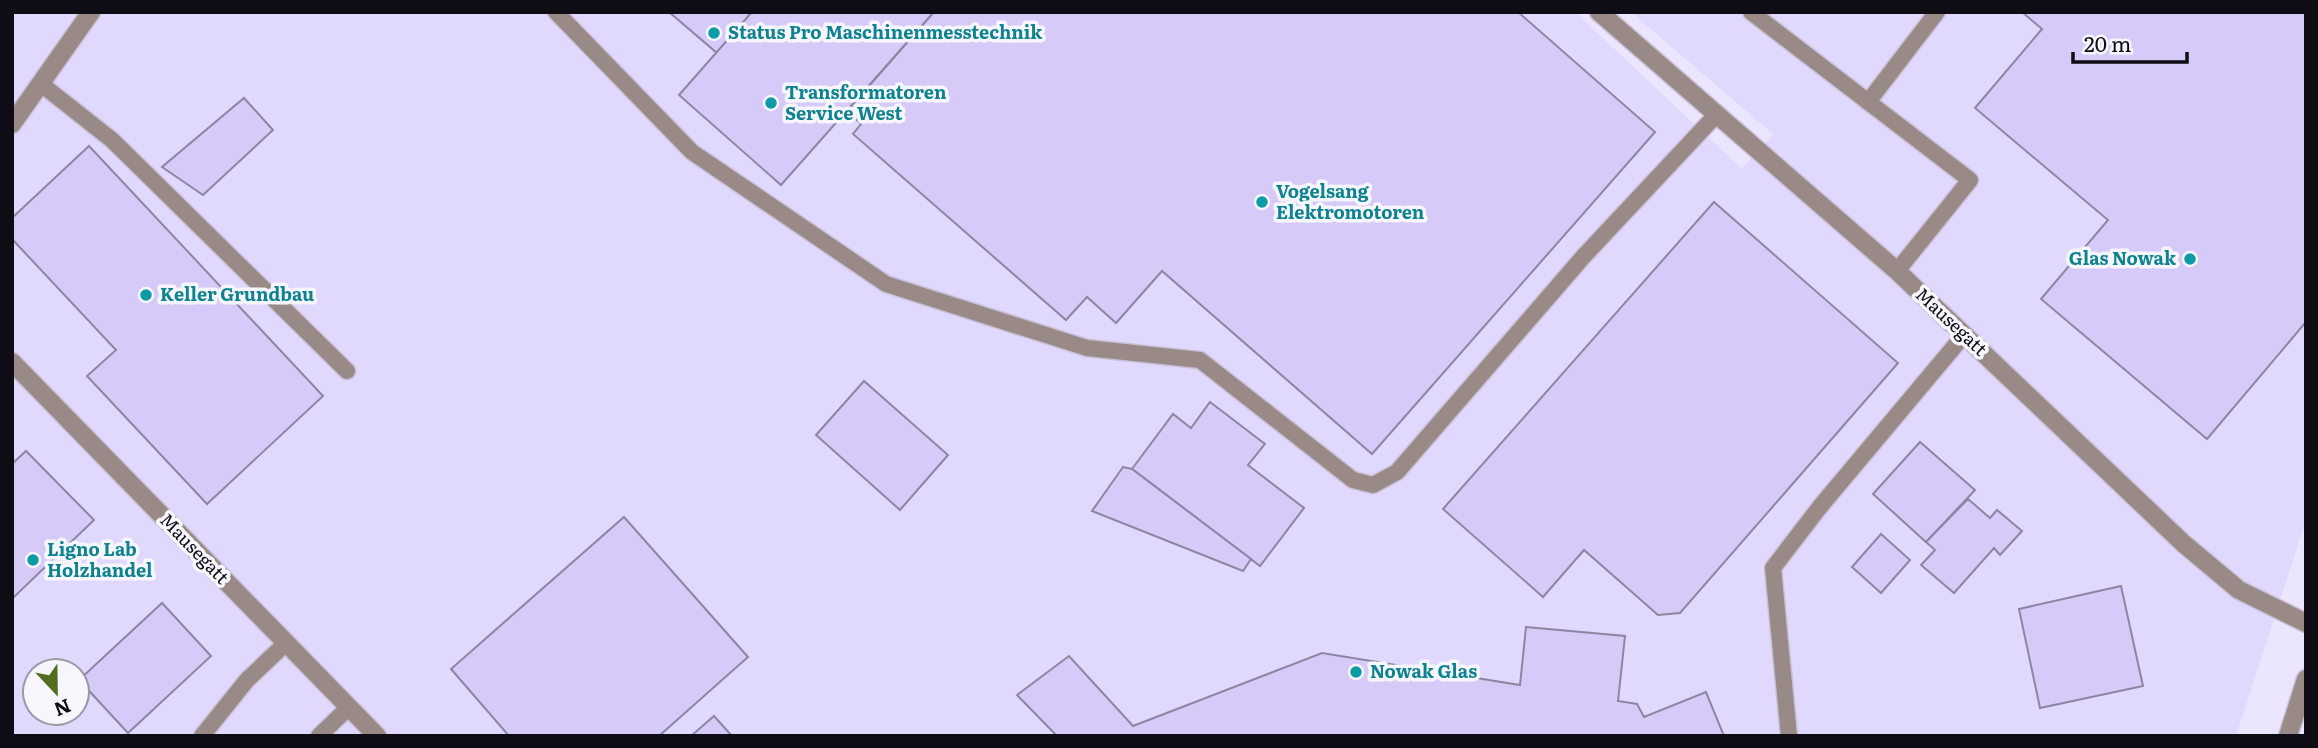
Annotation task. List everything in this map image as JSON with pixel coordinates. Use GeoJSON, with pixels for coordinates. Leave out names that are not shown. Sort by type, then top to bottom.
{"type":"FeatureCollection","features":[{"type":"Feature","properties":{"kind":"street"},"geometry":{"type":"LineString","coordinates":[[12,124],[91,12]]}},
{"type":"Feature","properties":{"kind":"street","name":"Mausegatt"},"geometry":{"type":"LineString","coordinates":[[1599,12],[1897,271],[2193,551],[2239,590],[2306,623]]}},
{"type":"Feature","properties":{"kind":"street","name":"Mausegatt"},"geometry":{"type":"LineString","coordinates":[[12,362],[377,736]]}},
{"type":"Feature","properties":{"kind":"street"},"geometry":{"type":"LineString","coordinates":[[2288,736],[2306,679]]}},
{"type":"Feature","properties":{"kind":"lane"},"geometry":{"type":"LineString","coordinates":[[556,12],[692,152],[886,284],[1087,348],[1200,360],[1353,480],[1373,485],[1397,472],[1583,257],[1717,114]]}},
{"type":"Feature","properties":{"kind":"lane"},"geometry":{"type":"LineString","coordinates":[[1751,12],[1970,180],[1897,271]]}},
{"type":"Feature","properties":{"kind":"lane"},"geometry":{"type":"LineString","coordinates":[[1868,102],[1937,12]]}},
{"type":"Feature","properties":{"kind":"lane"},"geometry":{"type":"LineString","coordinates":[[41,84],[113,141],[347,370]]}},
{"type":"Feature","properties":{"kind":"lane"},"geometry":{"type":"LineString","coordinates":[[1789,736],[1773,568],[1819,508],[1965,335]]}},
{"type":"Feature","properties":{"kind":"lane"},"geometry":{"type":"LineString","coordinates":[[202,736],[247,680],[285,644]]}},
{"type":"Feature","properties":{"kind":"lane"},"geometry":{"type":"LineString","coordinates":[[319,736],[349,707]]}},
{"type":"Feature","properties":{"kind":"shaded area"},"geometry":{"type":"Polygon","coordinates":[[[12,12],[1575,12],[1742,169],[1773,134],[1631,12],[2306,12],[2306,520],[2236,736],[12,736],[12,12]]]}},
{"type":"Feature","properties":{"kind":"building","name":"Status Pro Maschinenmesstechnik"},"geometry":{"type":"Polygon","coordinates":[[[669,12],[752,12],[717,53],[669,12]]]}},
{"type":"Feature","properties":{"kind":"building","name":"Transformatoren Service West"},"geometry":{"type":"Polygon","coordinates":[[[752,12],[934,12],[781,185],[679,95],[752,12]]]}},
{"type":"Feature","properties":{"kind":"building","name":"Vogelsang Elektromotoren"},"geometry":{"type":"Polygon","coordinates":[[[934,12],[1518,12],[1655,132],[1372,454],[1162,271],[1116,323],[1087,297],[1066,320],[853,134],[861,124],[847,111],[934,12]]]}},
{"type":"Feature","properties":{"kind":"building","name":"Glas Nowak"},"geometry":{"type":"Polygon","coordinates":[[[2022,12],[2306,12],[2306,322],[2207,439],[2041,299],[2108,220],[1975,108],[2042,29],[2022,12]]]}},
{"type":"Feature","properties":{"kind":"building"},"geometry":{"type":"Polygon","coordinates":[[[244,98],[273,130],[203,195],[162,167],[244,98]]]}},
{"type":"Feature","properties":{"kind":"building","name":"Keller Grundbau"},"geometry":{"type":"Polygon","coordinates":[[[89,146],[323,396],[207,504],[87,376],[116,350],[12,239],[12,218],[89,146]]]}},
{"type":"Feature","properties":{"kind":"building"},"geometry":{"type":"Polygon","coordinates":[[[1714,202],[1898,363],[1680,613],[1658,615],[1584,550],[1543,597],[1443,509],[1714,202]]]}},
{"type":"Feature","properties":{"kind":"building"},"geometry":{"type":"Polygon","coordinates":[[[864,381],[948,455],[900,510],[816,435],[864,381]]]}},
{"type":"Feature","properties":{"kind":"building"},"geometry":{"type":"Polygon","coordinates":[[[1210,402],[1265,444],[1248,465],[1304,508],[1260,566],[1132,469],[1173,414],[1191,428],[1210,402]]]}},
{"type":"Feature","properties":{"kind":"building"},"geometry":{"type":"Polygon","coordinates":[[[1920,442],[1975,490],[1926,542],[1873,494],[1920,442]]]}},
{"type":"Feature","properties":{"kind":"building","name":"Ligno Lab Holzhandel"},"geometry":{"type":"Polygon","coordinates":[[[26,451],[94,520],[12,599],[12,464],[26,451]]]}},
{"type":"Feature","properties":{"kind":"building"},"geometry":{"type":"Polygon","coordinates":[[[1123,467],[1132,469],[1251,559],[1243,571],[1092,511],[1123,467]]]}},
{"type":"Feature","properties":{"kind":"building"},"geometry":{"type":"Polygon","coordinates":[[[1968,499],[1990,518],[1997,510],[2022,531],[2000,555],[1994,548],[1954,593],[1921,565],[1935,550],[1926,542],[1968,499]]]}},
{"type":"Feature","properties":{"kind":"building"},"geometry":{"type":"Polygon","coordinates":[[[624,517],[748,657],[659,736],[509,736],[451,669],[624,517]]]}},
{"type":"Feature","properties":{"kind":"building"},"geometry":{"type":"Polygon","coordinates":[[[1881,534],[1910,560],[1881,593],[1852,567],[1881,534]]]}},
{"type":"Feature","properties":{"kind":"building"},"geometry":{"type":"Polygon","coordinates":[[[2121,586],[2143,686],[2040,708],[2019,609],[2121,586]]]}},
{"type":"Feature","properties":{"kind":"building"},"geometry":{"type":"Polygon","coordinates":[[[162,603],[211,656],[128,733],[91,693],[91,669],[162,603]]]}},
{"type":"Feature","properties":{"kind":"building","name":"Nowak Glas"},"geometry":{"type":"Polygon","coordinates":[[[1526,627],[1625,636],[1618,701],[1637,704],[1644,717],[1706,692],[1724,736],[1057,736],[1017,695],[1069,656],[1133,726],[1322,653],[1520,685],[1526,627]]]}},
{"type":"Feature","properties":{"kind":"building"},"geometry":{"type":"Polygon","coordinates":[[[714,716],[732,736],[691,736],[714,716]]]}},
{"type":"Feature","properties":{"kind":"place","name":"Status Pro Maschinenmesstechnik"},"geometry":{"type":"Point","coordinates":[714,33]}},
{"type":"Feature","properties":{"kind":"place","name":"Transformatoren Service West"},"geometry":{"type":"Point","coordinates":[771,103]}},
{"type":"Feature","properties":{"kind":"place","name":"Vogelsang Elektromotoren"},"geometry":{"type":"Point","coordinates":[1262,202]}},
{"type":"Feature","properties":{"kind":"place","name":"Glas Nowak"},"geometry":{"type":"Point","coordinates":[2190,259]}},
{"type":"Feature","properties":{"kind":"place","name":"Keller Grundbau"},"geometry":{"type":"Point","coordinates":[146,295]}},
{"type":"Feature","properties":{"kind":"place","name":"Ligno Lab Holzhandel"},"geometry":{"type":"Point","coordinates":[33,560]}},
{"type":"Feature","properties":{"kind":"place","name":"Nowak Glas"},"geometry":{"type":"Point","coordinates":[1356,672]}}]}
